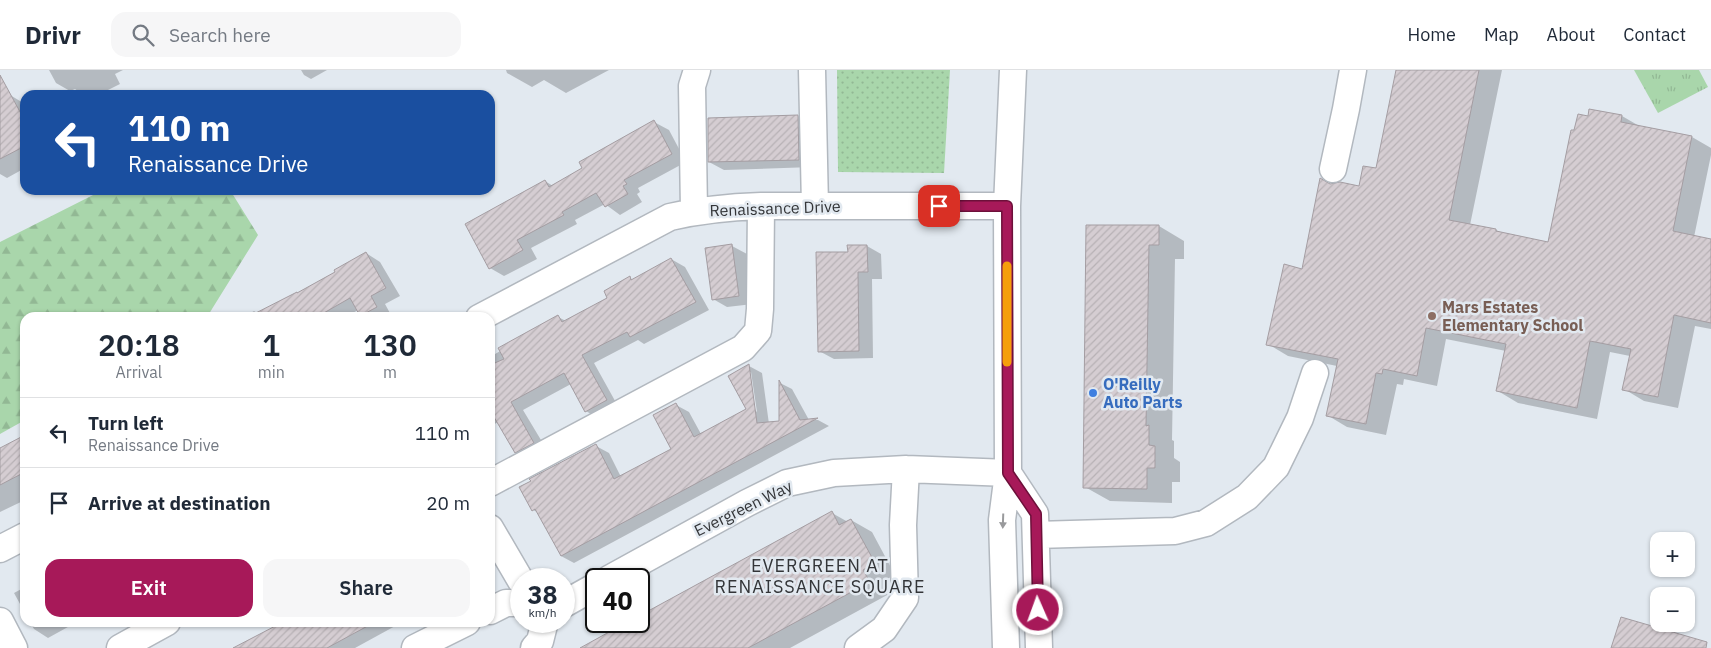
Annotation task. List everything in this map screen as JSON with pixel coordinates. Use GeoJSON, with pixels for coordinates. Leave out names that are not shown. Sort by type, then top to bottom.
{"type":"FeatureCollection","features":[{"type":"Feature","properties":{"kind":"street"},"geometry":{"type":"LineString","coordinates":[[694,211],[692,86],[697,70]]}},
{"type":"Feature","properties":{"kind":"street"},"geometry":{"type":"LineString","coordinates":[[812,70],[815,206]]}},
{"type":"Feature","properties":{"kind":"street"},"geometry":{"type":"LineString","coordinates":[[1006,648],[1002,520],[1008,473],[1007,206],[1013,70]]}},
{"type":"Feature","properties":{"kind":"street"},"geometry":{"type":"LineString","coordinates":[[1333,169],[1353,70]]}},
{"type":"Feature","properties":{"kind":"street"},"geometry":{"type":"LineString","coordinates":[[495,480],[743,348],[758,330],[760,316],[761,206]]}},
{"type":"Feature","properties":{"kind":"street","name":"Renaissance Drive"},"geometry":{"type":"LineString","coordinates":[[490,312],[670,217],[694,211],[761,206],[1007,206]]}},
{"type":"Feature","properties":{"kind":"street"},"geometry":{"type":"LineString","coordinates":[[1036,536],[1175,531],[1206,523],[1247,497],[1276,467],[1300,418],[1315,373]]}},
{"type":"Feature","properties":{"kind":"street"},"geometry":{"type":"LineString","coordinates":[[858,648],[884,629],[906,598],[903,525],[906,470]]}},
{"type":"Feature","properties":{"kind":"street","name":"Evergreen Way"},"geometry":{"type":"LineString","coordinates":[[630,568],[787,483],[834,474],[906,470],[1008,473]]}},
{"type":"Feature","properties":{"kind":"street"},"geometry":{"type":"LineString","coordinates":[[1008,473],[1036,514],[1039,648]]}},
{"type":"Feature","properties":{"kind":"street"},"geometry":{"type":"LineString","coordinates":[[495,537],[513,568]]}},
{"type":"Feature","properties":{"kind":"street"},"geometry":{"type":"LineString","coordinates":[[0,549],[20,539]]}},
{"type":"Feature","properties":{"kind":"street"},"geometry":{"type":"LineString","coordinates":[[495,608],[510,603]]}},
{"type":"Feature","properties":{"kind":"street"},"geometry":{"type":"LineString","coordinates":[[0,621],[14,648]]}},
{"type":"Feature","properties":{"kind":"street"},"geometry":{"type":"LineString","coordinates":[[120,648],[158,627]]}},
{"type":"Feature","properties":{"kind":"street"},"geometry":{"type":"LineString","coordinates":[[415,648],[457,627]]}},
{"type":"Feature","properties":{"kind":"street"},"geometry":{"type":"LineString","coordinates":[[534,648],[540,641],[542,633]]}},
{"type":"Feature","properties":{"kind":"green space"},"geometry":{"type":"Polygon","coordinates":[[[837,70],[950,70],[944,173],[838,172],[837,70]]]}},
{"type":"Feature","properties":{"kind":"green space"},"geometry":{"type":"Polygon","coordinates":[[[1634,70],[1699,70],[1708,87],[1658,113],[1634,70]]]}},
{"type":"Feature","properties":{"kind":"green space"},"geometry":{"type":"Polygon","coordinates":[[[93,195],[233,195],[258,235],[210,312],[20,312],[20,423],[0,434],[0,242],[93,195]]]}},
{"type":"Feature","properties":{"kind":"building"},"geometry":{"type":"Polygon","coordinates":[[[1396,70],[1479,70],[1449,220],[1496,229],[1496,231],[1548,242],[1571,130],[1574,130],[1578,114],[1588,116],[1589,109],[1622,115],[1621,122],[1692,136],[1673,231],[1711,239],[1711,323],[1674,315],[1658,397],[1622,390],[1631,349],[1590,341],[1577,408],[1496,391],[1506,344],[1426,328],[1417,376],[1383,369],[1382,374],[1376,373],[1366,424],[1326,416],[1338,359],[1266,345],[1284,264],[1302,269],[1320,178],[1330,184],[1340,182],[1359,186],[1363,166],[1376,168],[1396,70]]]}},
{"type":"Feature","properties":{"kind":"building"},"geometry":{"type":"Polygon","coordinates":[[[0,75],[20,112],[20,149],[0,159],[0,75]]]}},
{"type":"Feature","properties":{"kind":"building"},"geometry":{"type":"Polygon","coordinates":[[[798,115],[799,160],[708,162],[708,118],[798,115]]]}},
{"type":"Feature","properties":{"kind":"building"},"geometry":{"type":"Polygon","coordinates":[[[654,120],[672,154],[624,180],[627,184],[623,186],[628,194],[605,207],[596,193],[562,212],[564,215],[517,240],[523,250],[489,269],[465,224],[545,180],[549,187],[582,168],[579,162],[654,120]]]}},
{"type":"Feature","properties":{"kind":"building"},"geometry":{"type":"Polygon","coordinates":[[[1086,225],[1159,225],[1159,245],[1149,245],[1146,426],[1149,425],[1149,445],[1155,446],[1155,468],[1147,468],[1147,489],[1083,488],[1086,225]]]}},
{"type":"Feature","properties":{"kind":"building"},"geometry":{"type":"Polygon","coordinates":[[[732,244],[739,296],[712,300],[705,248],[732,244]]]}},
{"type":"Feature","properties":{"kind":"building"},"geometry":{"type":"Polygon","coordinates":[[[847,245],[867,245],[868,272],[858,272],[859,351],[818,352],[816,252],[848,252],[847,245]]]}},
{"type":"Feature","properties":{"kind":"building"},"geometry":{"type":"Polygon","coordinates":[[[366,252],[386,288],[371,296],[377,307],[368,312],[358,312],[350,298],[326,312],[258,312],[297,293],[335,272],[334,270],[366,252]]]}},
{"type":"Feature","properties":{"kind":"building"},"geometry":{"type":"Polygon","coordinates":[[[671,258],[696,302],[630,337],[627,332],[582,355],[607,400],[585,412],[564,373],[511,402],[534,443],[515,453],[495,419],[495,363],[504,359],[498,348],[558,315],[562,322],[607,298],[604,291],[630,276],[631,280],[671,258]]]}},
{"type":"Feature","properties":{"kind":"building"},"geometry":{"type":"Polygon","coordinates":[[[749,364],[757,423],[779,421],[779,380],[800,420],[818,418],[561,556],[535,509],[532,511],[519,487],[531,481],[529,479],[596,444],[614,479],[671,449],[653,415],[676,403],[694,437],[746,409],[728,376],[749,364]]]}},
{"type":"Feature","properties":{"kind":"building"},"geometry":{"type":"Polygon","coordinates":[[[20,438],[20,475],[0,485],[0,448],[20,438]]]}},
{"type":"Feature","properties":{"kind":"building"},"geometry":{"type":"Polygon","coordinates":[[[832,511],[839,525],[851,519],[875,563],[863,570],[870,582],[748,648],[580,648],[607,633],[650,633],[650,610],[832,511]]]}},
{"type":"Feature","properties":{"kind":"building"},"geometry":{"type":"Polygon","coordinates":[[[1621,617],[1650,625],[1650,632],[1673,632],[1707,642],[1706,648],[1611,648],[1621,617]]]}},
{"type":"Feature","properties":{"kind":"building"},"geometry":{"type":"Polygon","coordinates":[[[273,627],[366,627],[327,648],[233,648],[273,627]]]}},
{"type":"Feature","properties":{"kind":"slow traffic"},"geometry":{"type":"LineString","coordinates":[[1007,266],[1007,362]]}},
{"type":"Feature","properties":{"kind":"place","name":"Mars Estates Elementary School"},"geometry":{"type":"Point","coordinates":[1432,316]}},
{"type":"Feature","properties":{"kind":"place","name":"O'Reilly Auto Parts"},"geometry":{"type":"Point","coordinates":[1093,393]}},
{"type":"Feature","properties":{"kind":"district","name":"EVERGREEN AT RENAISSANCE SQUARE"},"geometry":{"type":"Point","coordinates":[820,575]}},
{"type":"Feature","properties":{"kind":"route"},"geometry":{"type":"LineString","coordinates":[[939,206],[1007,206],[1008,473],[1036,514],[1038,610]]}}]}
